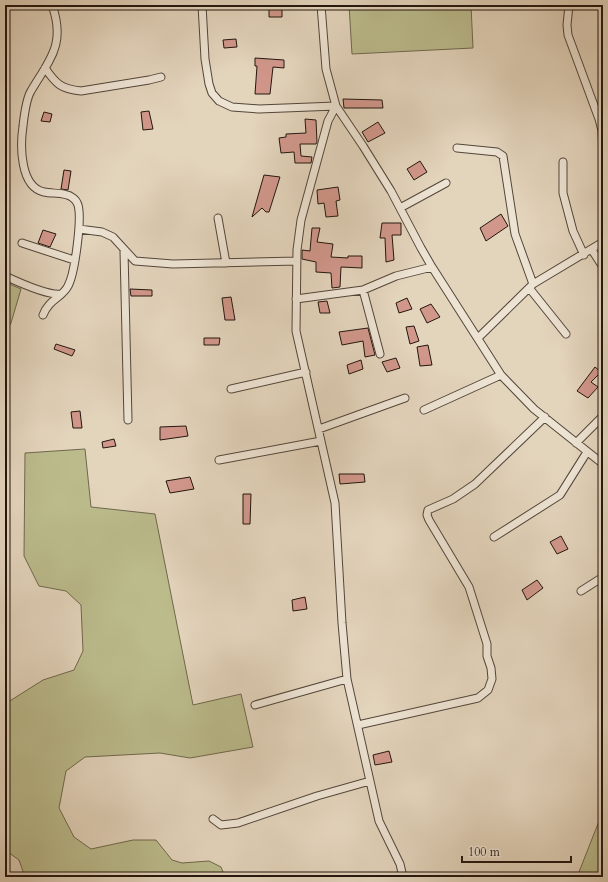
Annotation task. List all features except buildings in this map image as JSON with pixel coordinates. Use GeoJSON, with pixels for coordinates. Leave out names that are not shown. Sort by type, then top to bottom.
{"type":"FeatureCollection","features":[{"type":"Feature","properties":{"kind":"street"},"geometry":{"type":"LineString","coordinates":[[43,315],[46,307],[68,286],[74,260],[80,219],[79,206],[72,197],[63,194],[36,190],[30,184],[23,166],[21,146],[28,99],[30,92],[36,85],[56,48],[58,30],[57,18],[52,5]]}},
{"type":"Feature","properties":{"kind":"street"},"geometry":{"type":"LineString","coordinates":[[202,5],[205,59],[209,84],[212,93],[219,101],[232,107],[259,109],[336,106]]}},
{"type":"Feature","properties":{"kind":"street"},"geometry":{"type":"LineString","coordinates":[[321,5],[326,69],[336,106],[391,191],[420,248],[501,375],[534,409],[603,464]]}},
{"type":"Feature","properties":{"kind":"street"},"geometry":{"type":"LineString","coordinates":[[569,5],[567,25],[568,35],[599,119],[602,131],[603,155]]}},
{"type":"Feature","properties":{"kind":"street"},"geometry":{"type":"LineString","coordinates":[[45,68],[60,87],[81,91],[161,77]]}},
{"type":"Feature","properties":{"kind":"street"},"geometry":{"type":"LineString","coordinates":[[336,106],[328,121],[301,220],[297,261],[296,331],[335,503],[342,624],[347,678],[379,820],[400,864],[403,877]]}},
{"type":"Feature","properties":{"kind":"street"},"geometry":{"type":"LineString","coordinates":[[457,148],[497,152],[503,156],[515,234],[531,287],[566,334]]}},
{"type":"Feature","properties":{"kind":"street"},"geometry":{"type":"LineString","coordinates":[[563,162],[564,193],[573,231],[584,255]]}},
{"type":"Feature","properties":{"kind":"street"},"geometry":{"type":"LineString","coordinates":[[400,208],[446,183]]}},
{"type":"Feature","properties":{"kind":"street"},"geometry":{"type":"LineString","coordinates":[[218,218],[226,263]]}},
{"type":"Feature","properties":{"kind":"street"},"geometry":{"type":"LineString","coordinates":[[79,229],[102,232],[112,237],[134,261],[173,264],[297,261]]}},
{"type":"Feature","properties":{"kind":"street"},"geometry":{"type":"LineString","coordinates":[[22,242],[74,260]]}},
{"type":"Feature","properties":{"kind":"street"},"geometry":{"type":"LineString","coordinates":[[478,338],[531,287],[603,242]]}},
{"type":"Feature","properties":{"kind":"street"},"geometry":{"type":"LineString","coordinates":[[592,250],[603,267]]}},
{"type":"Feature","properties":{"kind":"street"},"geometry":{"type":"LineString","coordinates":[[124,251],[128,420]]}},
{"type":"Feature","properties":{"kind":"street"},"geometry":{"type":"LineString","coordinates":[[296,299],[363,290],[396,276],[432,267]]}},
{"type":"Feature","properties":{"kind":"street"},"geometry":{"type":"LineString","coordinates":[[5,276],[55,295],[61,294]]}},
{"type":"Feature","properties":{"kind":"street"},"geometry":{"type":"LineString","coordinates":[[363,290],[380,354]]}},
{"type":"Feature","properties":{"kind":"street"},"geometry":{"type":"LineString","coordinates":[[230,389],[306,372]]}},
{"type":"Feature","properties":{"kind":"street"},"geometry":{"type":"LineString","coordinates":[[424,410],[501,375]]}},
{"type":"Feature","properties":{"kind":"street"},"geometry":{"type":"LineString","coordinates":[[319,430],[405,398]]}},
{"type":"Feature","properties":{"kind":"street"},"geometry":{"type":"LineString","coordinates":[[576,442],[603,416]]}},
{"type":"Feature","properties":{"kind":"street"},"geometry":{"type":"LineString","coordinates":[[358,725],[478,698],[488,690],[492,679],[491,668],[473,597],[465,579],[429,520],[428,510],[452,499],[475,484],[545,417]]}},
{"type":"Feature","properties":{"kind":"street"},"geometry":{"type":"LineString","coordinates":[[219,460],[321,441]]}},
{"type":"Feature","properties":{"kind":"street"},"geometry":{"type":"LineString","coordinates":[[494,537],[560,495],[587,452]]}},
{"type":"Feature","properties":{"kind":"street"},"geometry":{"type":"LineString","coordinates":[[581,591],[603,577]]}},
{"type":"Feature","properties":{"kind":"street"},"geometry":{"type":"LineString","coordinates":[[255,705],[347,678]]}},
{"type":"Feature","properties":{"kind":"street"},"geometry":{"type":"LineString","coordinates":[[213,819],[221,825],[238,823],[317,796],[370,781]]}},
{"type":"Feature","properties":{"kind":"green space"},"geometry":{"type":"Polygon","coordinates":[[[349,5],[471,5],[473,48],[352,54],[349,5]]]}},
{"type":"Feature","properties":{"kind":"green space"},"geometry":{"type":"Polygon","coordinates":[[[5,282],[21,289],[11,323],[5,332],[5,282]]]}},
{"type":"Feature","properties":{"kind":"green space"},"geometry":{"type":"Polygon","coordinates":[[[85,449],[91,507],[155,514],[193,705],[241,694],[253,747],[190,758],[160,753],[85,757],[66,771],[59,808],[74,837],[91,849],[133,840],[156,840],[172,860],[182,863],[209,861],[221,867],[225,877],[25,877],[19,860],[8,852],[5,853],[5,704],[43,680],[74,670],[83,651],[81,605],[66,591],[39,586],[24,556],[25,453],[85,449]]]}},
{"type":"Feature","properties":{"kind":"green space"},"geometry":{"type":"Polygon","coordinates":[[[603,811],[603,877],[577,877],[603,811]]]}}]}
